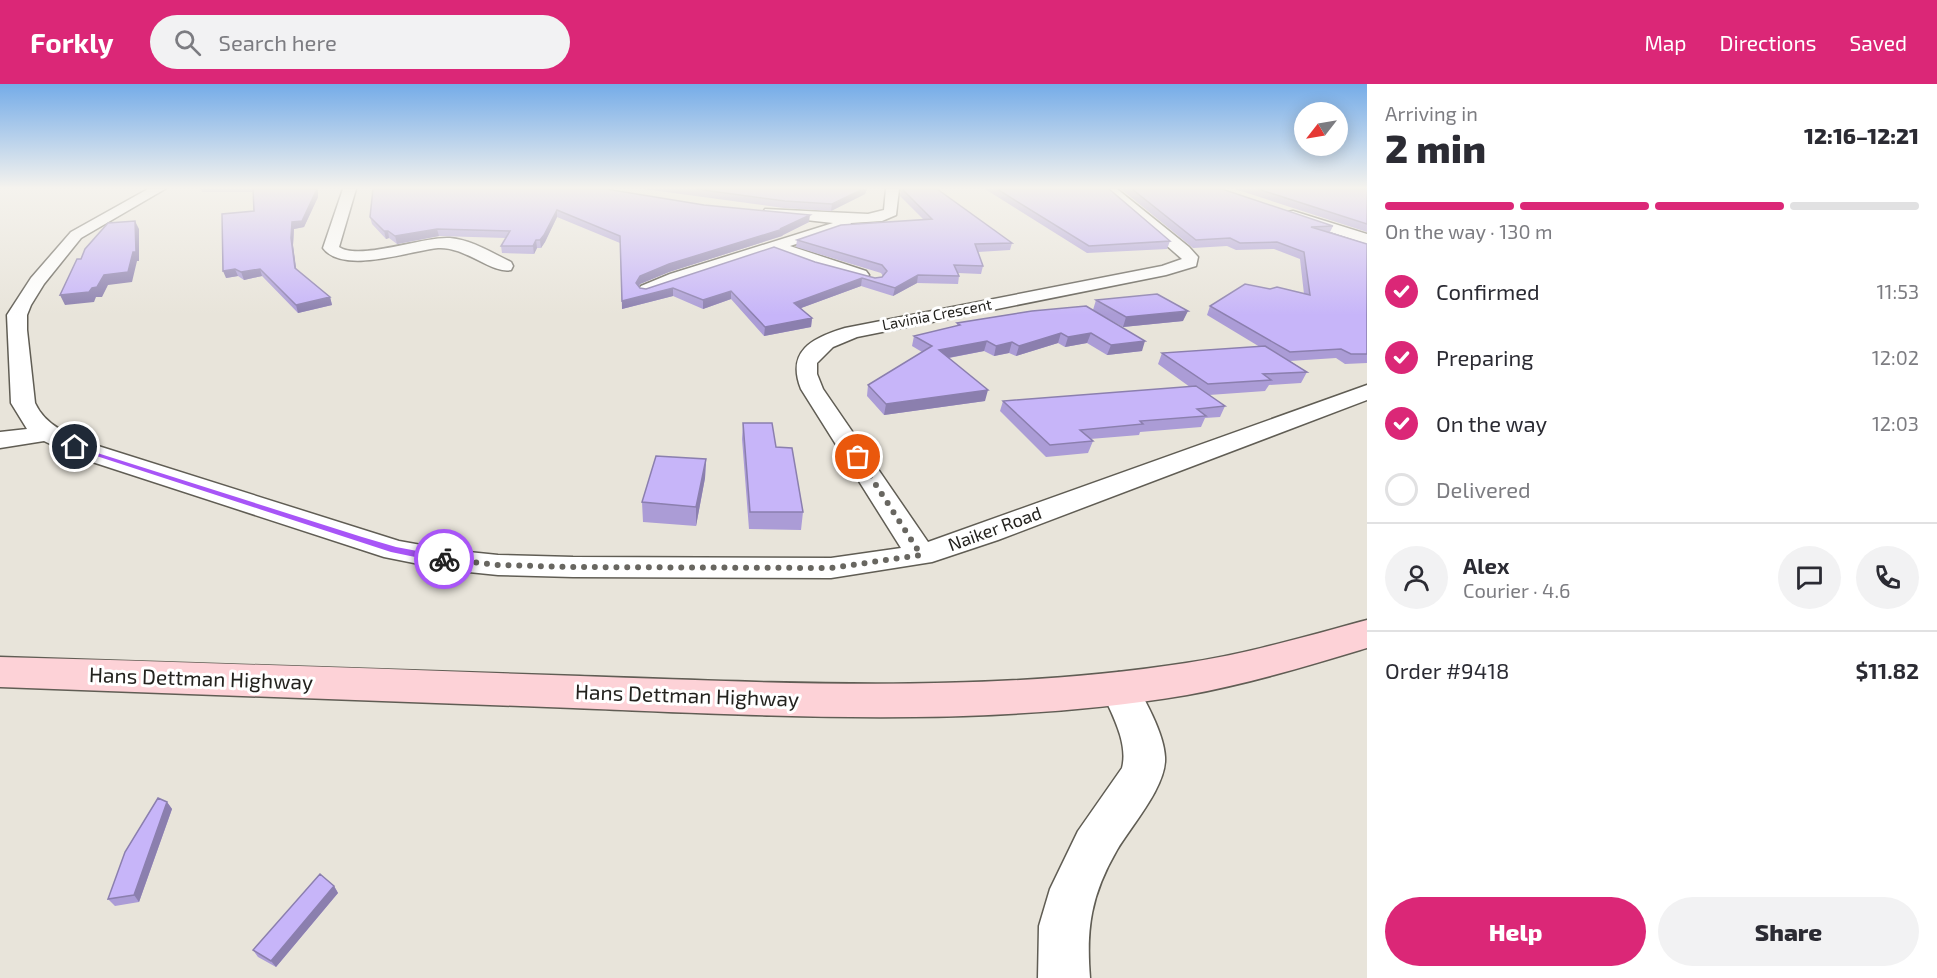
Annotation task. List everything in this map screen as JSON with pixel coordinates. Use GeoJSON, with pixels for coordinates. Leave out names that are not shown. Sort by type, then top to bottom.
{"type":"FeatureCollection","features":[{"type":"Feature","properties":{"kind":"street","name":"Naiker Road"},"geometry":{"type":"LineString","coordinates":[[84,231],[76,235],[37,282],[17,315],[23,403],[33,423],[64,442],[86,451],[394,550],[449,560],[498,565],[573,567],[831,568],[921,555],[998,529],[1367,392]]}},
{"type":"Feature","properties":{"kind":"street"},"geometry":{"type":"LineString","coordinates":[[337,231],[331,248],[339,255],[360,256],[446,243],[469,249],[505,266]]}},
{"type":"Feature","properties":{"kind":"street"},"geometry":{"type":"LineString","coordinates":[[647,290],[819,231]]}},
{"type":"Feature","properties":{"kind":"street","name":"Lavinia Crescent"},"geometry":{"type":"LineString","coordinates":[[921,555],[812,389],[806,374],[806,363],[820,347],[835,337],[852,332],[1166,270],[1190,262],[1190,257],[1159,231]]}},
{"type":"Feature","properties":{"kind":"street"},"geometry":{"type":"LineString","coordinates":[[1343,231],[1367,238]]}},
{"type":"Feature","properties":{"kind":"street"},"geometry":{"type":"LineString","coordinates":[[773,246],[821,264],[874,279]]}},
{"type":"Feature","properties":{"kind":"street"},"geometry":{"type":"LineString","coordinates":[[0,440],[51,433]]}},
{"type":"Feature","properties":{"kind":"street","name":"Hans Dettman Highway"},"geometry":{"type":"LineString","coordinates":[[0,672],[798,700],[950,700],[1068,694],[1186,679],[1281,659],[1367,634]]}},
{"type":"Feature","properties":{"kind":"street"},"geometry":{"type":"LineString","coordinates":[[1064,978],[1067,911],[1089,858],[1105,828],[1126,798],[1145,759],[1131,714],[1119,687]]}},
{"type":"Feature","properties":{"kind":"building"},"geometry":{"type":"Polygon","coordinates":[[[101,231],[135,231],[136,252],[133,252],[128,272],[104,275],[97,287],[92,288],[89,292],[60,295],[77,259],[81,259],[85,249],[101,231]]]}},
{"type":"Feature","properties":{"kind":"building"},"geometry":{"type":"Polygon","coordinates":[[[222,231],[291,231],[295,268],[330,297],[296,305],[260,269],[241,272],[235,269],[223,271],[222,231]]]}},
{"type":"Feature","properties":{"kind":"building"},"geometry":{"type":"Polygon","coordinates":[[[384,231],[427,231],[395,236],[384,231]]]}},
{"type":"Feature","properties":{"kind":"building"},"geometry":{"type":"Polygon","coordinates":[[[500,231],[546,231],[533,246],[501,246],[510,231],[500,231]]]}},
{"type":"Feature","properties":{"kind":"building"},"geometry":{"type":"Polygon","coordinates":[[[607,231],[777,231],[669,264],[640,276],[636,283],[640,288],[646,289],[774,247],[815,262],[875,278],[882,277],[887,271],[882,265],[797,240],[824,231],[995,231],[1012,243],[975,244],[983,266],[954,265],[959,276],[918,275],[895,288],[862,278],[794,303],[812,318],[765,327],[731,291],[703,300],[673,288],[622,301],[620,236],[607,231]]]}},
{"type":"Feature","properties":{"kind":"building"},"geometry":{"type":"Polygon","coordinates":[[[1064,231],[1158,231],[1170,241],[1089,246],[1064,231]]]}},
{"type":"Feature","properties":{"kind":"building"},"geometry":{"type":"Polygon","coordinates":[[[1184,231],[1323,231],[1367,244],[1367,354],[1351,354],[1341,349],[1290,352],[1210,306],[1245,284],[1270,289],[1277,287],[1310,295],[1304,252],[1277,242],[1240,243],[1230,238],[1196,240],[1184,231]]]}},
{"type":"Feature","properties":{"kind":"building"},"geometry":{"type":"Polygon","coordinates":[[[1157,294],[1188,311],[1126,317],[1096,300],[1157,294]]]}},
{"type":"Feature","properties":{"kind":"building"},"geometry":{"type":"Polygon","coordinates":[[[1086,306],[1145,341],[1111,345],[1091,333],[1068,337],[1061,333],[1019,346],[1012,342],[996,346],[987,341],[939,350],[988,390],[886,404],[868,385],[932,346],[914,336],[960,325],[957,323],[1032,311],[1086,306]]]}},
{"type":"Feature","properties":{"kind":"building"},"geometry":{"type":"Polygon","coordinates":[[[1265,346],[1307,372],[1263,374],[1271,380],[1208,384],[1162,353],[1265,346]]]}},
{"type":"Feature","properties":{"kind":"building"},"geometry":{"type":"Polygon","coordinates":[[[1196,386],[1225,406],[1197,409],[1206,416],[1140,421],[1143,424],[1080,430],[1093,441],[1050,445],[1003,401],[1196,386]]]}},
{"type":"Feature","properties":{"kind":"building"},"geometry":{"type":"Polygon","coordinates":[[[743,423],[772,423],[776,447],[792,448],[803,512],[750,512],[743,423]]]}},
{"type":"Feature","properties":{"kind":"building"},"geometry":{"type":"Polygon","coordinates":[[[656,456],[706,459],[696,507],[642,502],[656,456]]]}},
{"type":"Feature","properties":{"kind":"building"},"geometry":{"type":"Polygon","coordinates":[[[158,798],[167,802],[134,895],[108,899],[125,852],[158,798]]]}},
{"type":"Feature","properties":{"kind":"building"},"geometry":{"type":"Polygon","coordinates":[[[320,874],[334,886],[271,961],[253,950],[320,874]]]}},
{"type":"Feature","properties":{"kind":"way so far"},"geometry":{"type":"LineString","coordinates":[[444,559],[498,565],[573,567],[831,568],[921,555],[858,457]]}},
{"type":"Feature","properties":{"kind":"route"},"geometry":{"type":"LineString","coordinates":[[75,447],[394,550],[444,559]]}}]}
